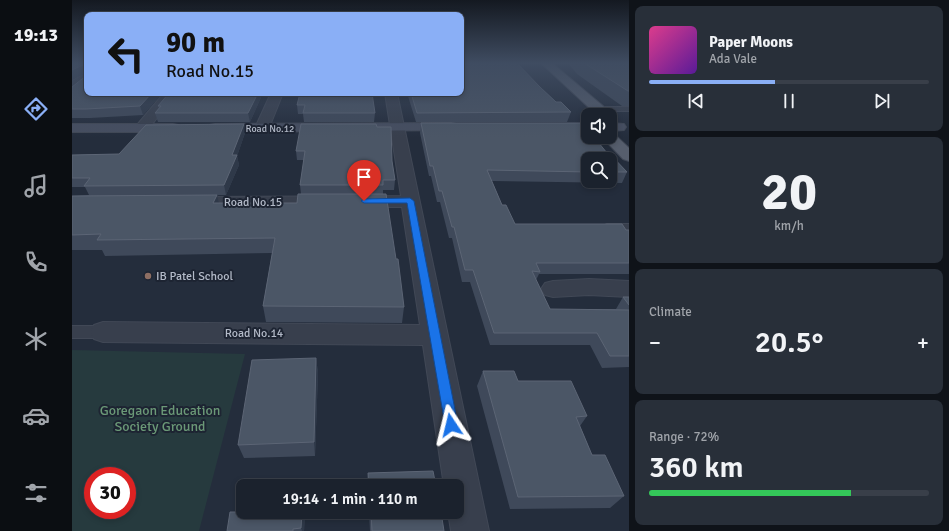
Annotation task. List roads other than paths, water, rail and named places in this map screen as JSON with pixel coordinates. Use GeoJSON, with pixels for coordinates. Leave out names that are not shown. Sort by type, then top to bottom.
{"type":"FeatureCollection","features":[{"type":"Feature","properties":{"kind":"main road"},"geometry":{"type":"LineString","coordinates":[[558,88],[571,101]]}},
{"type":"Feature","properties":{"kind":"main road"},"geometry":{"type":"LineString","coordinates":[[574,88],[597,108]]}},
{"type":"Feature","properties":{"kind":"main road"},"geometry":{"type":"LineString","coordinates":[[617,133],[629,156]]}},
{"type":"Feature","properties":{"kind":"street"},"geometry":{"type":"LineString","coordinates":[[142,128],[168,96]]}},
{"type":"Feature","properties":{"kind":"street"},"geometry":{"type":"LineString","coordinates":[[262,128],[276,96]]}},
{"type":"Feature","properties":{"kind":"street"},"geometry":{"type":"LineString","coordinates":[[392,96],[470,531]]}},
{"type":"Feature","properties":{"kind":"street"},"geometry":{"type":"LineString","coordinates":[[72,128],[182,128]]}},
{"type":"Feature","properties":{"kind":"street","name":"Road No.12"},"geometry":{"type":"LineString","coordinates":[[198,128],[461,128]]}},
{"type":"Feature","properties":{"kind":"street","name":"Road No.15"},"geometry":{"type":"LineString","coordinates":[[174,202],[410,201]]}},
{"type":"Feature","properties":{"kind":"street"},"geometry":{"type":"LineString","coordinates":[[553,289],[589,287],[629,289]]}},
{"type":"Feature","properties":{"kind":"street","name":"Road No.14"},"geometry":{"type":"LineString","coordinates":[[103,332],[435,335]]}},
{"type":"Feature","properties":{"kind":"lane"},"geometry":{"type":"LineString","coordinates":[[617,110],[629,109]]}},
{"type":"Feature","properties":{"kind":"lane"},"geometry":{"type":"LineString","coordinates":[[598,228],[629,228]]}},
{"type":"Feature","properties":{"kind":"lane","name":"Road No.14"},"geometry":{"type":"LineString","coordinates":[[72,332],[103,332]]}},
{"type":"Feature","properties":{"kind":"place","name":"IB Patel School"},"geometry":{"type":"Point","coordinates":[148,276]}},
{"type":"Feature","properties":{"kind":"park label","name":"Goregaon Education Society Ground"},"geometry":{"type":"Point","coordinates":[160,418]}}]}
